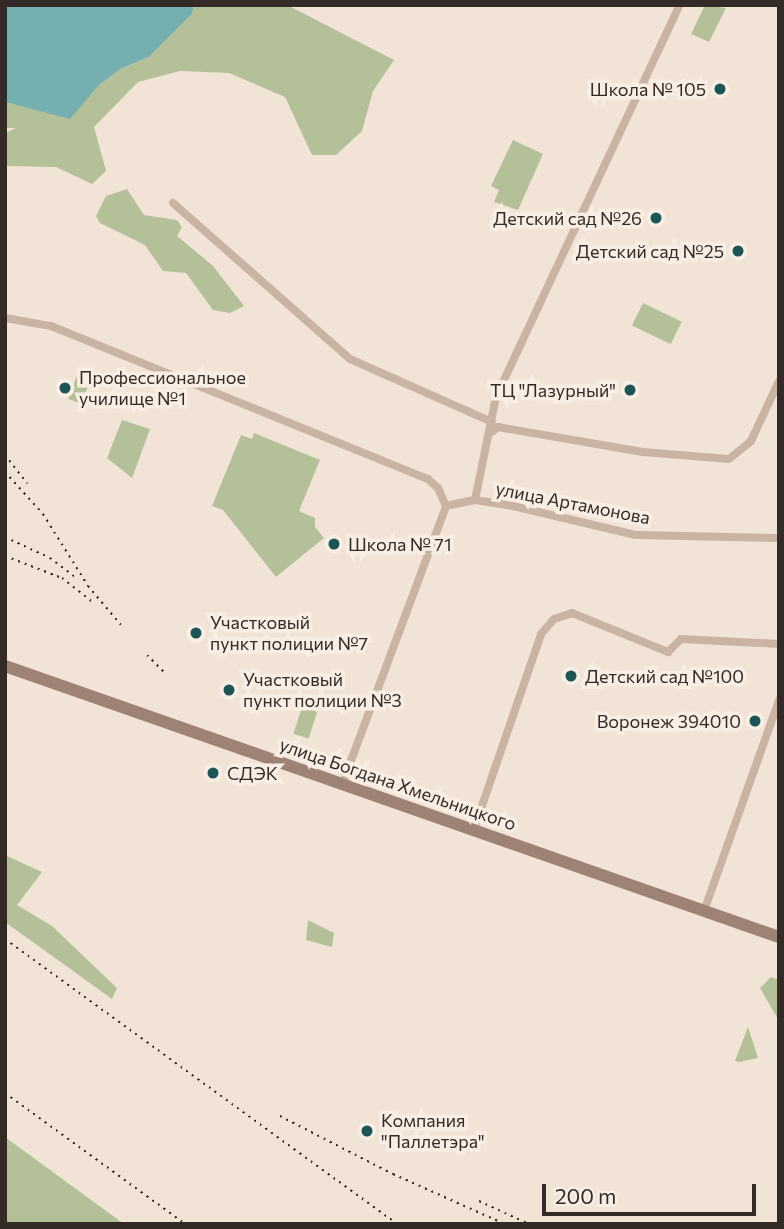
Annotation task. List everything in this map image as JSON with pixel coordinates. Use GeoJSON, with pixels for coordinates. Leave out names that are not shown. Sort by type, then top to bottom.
{"type":"FeatureCollection","features":[{"type":"Feature","properties":{"kind":"main road","name":"улица Богдана Хмельницкого"},"geometry":{"type":"LineString","coordinates":[[5,666],[343,782],[779,937]]}},
{"type":"Feature","properties":{"kind":"street"},"geometry":{"type":"LineString","coordinates":[[475,500],[496,397],[680,5]]}},
{"type":"Feature","properties":{"kind":"street"},"geometry":{"type":"LineString","coordinates":[[173,203],[350,359],[492,422]]}},
{"type":"Feature","properties":{"kind":"street"},"geometry":{"type":"LineString","coordinates":[[5,318],[51,326],[428,480],[438,488],[446,506],[343,782]]}},
{"type":"Feature","properties":{"kind":"street"},"geometry":{"type":"LineString","coordinates":[[490,433],[498,427],[643,452],[729,459],[751,441],[779,380]]}},
{"type":"Feature","properties":{"kind":"street","name":"улица Артамонова"},"geometry":{"type":"LineString","coordinates":[[446,506],[475,500],[636,536],[779,538]]}},
{"type":"Feature","properties":{"kind":"street"},"geometry":{"type":"LineString","coordinates":[[474,829],[541,634],[554,620],[572,613],[668,652],[681,639],[779,644]]}},
{"type":"Feature","properties":{"kind":"street"},"geometry":{"type":"LineString","coordinates":[[704,911],[779,700]]}},
{"type":"Feature","properties":{"kind":"green space"},"geometry":{"type":"Polygon","coordinates":[[[194,5],[287,5],[394,60],[373,91],[362,131],[336,155],[312,155],[285,97],[229,73],[180,71],[138,82],[94,127],[106,171],[92,184],[56,167],[5,166],[5,133],[16,128],[5,128],[5,102],[70,118],[99,85],[122,68],[149,57],[192,14],[194,5]]]}},
{"type":"Feature","properties":{"kind":"green space"},"geometry":{"type":"Polygon","coordinates":[[[705,5],[726,8],[709,42],[691,34],[705,5]]]}},
{"type":"Feature","properties":{"kind":"green space"},"geometry":{"type":"Polygon","coordinates":[[[513,140],[543,154],[518,210],[494,202],[499,190],[491,186],[513,140]]]}},
{"type":"Feature","properties":{"kind":"green space"},"geometry":{"type":"Polygon","coordinates":[[[127,189],[144,215],[177,220],[182,227],[177,236],[213,266],[244,306],[230,313],[213,310],[186,273],[163,271],[145,245],[100,223],[96,216],[106,196],[127,189]]]}},
{"type":"Feature","properties":{"kind":"green space"},"geometry":{"type":"Polygon","coordinates":[[[643,303],[682,322],[671,344],[632,325],[643,303]]]}},
{"type":"Feature","properties":{"kind":"green space"},"geometry":{"type":"Polygon","coordinates":[[[80,368],[93,373],[81,404],[68,399],[80,368]]]}},
{"type":"Feature","properties":{"kind":"green space"},"geometry":{"type":"Polygon","coordinates":[[[122,420],[150,429],[132,478],[107,458],[122,420]]]}},
{"type":"Feature","properties":{"kind":"green space"},"geometry":{"type":"Polygon","coordinates":[[[254,433],[320,460],[299,511],[315,518],[315,527],[324,538],[276,577],[223,510],[212,506],[241,435],[252,439],[254,433]]]}},
{"type":"Feature","properties":{"kind":"green space"},"geometry":{"type":"Polygon","coordinates":[[[302,707],[317,712],[309,739],[293,734],[302,707]]]}},
{"type":"Feature","properties":{"kind":"green space"},"geometry":{"type":"Polygon","coordinates":[[[5,855],[42,872],[17,905],[52,926],[117,988],[112,999],[5,922],[5,855]]]}},
{"type":"Feature","properties":{"kind":"green space"},"geometry":{"type":"Polygon","coordinates":[[[308,920],[334,933],[332,947],[306,940],[308,920]]]}},
{"type":"Feature","properties":{"kind":"green space"},"geometry":{"type":"Polygon","coordinates":[[[771,977],[779,980],[779,1021],[760,988],[771,977]]]}},
{"type":"Feature","properties":{"kind":"green space"},"geometry":{"type":"Polygon","coordinates":[[[748,1027],[758,1058],[735,1061],[748,1027]]]}},
{"type":"Feature","properties":{"kind":"green space"},"geometry":{"type":"Polygon","coordinates":[[[5,1137],[124,1224],[5,1224],[5,1137]]]}},
{"type":"Feature","properties":{"kind":"water"},"geometry":{"type":"Polygon","coordinates":[[[5,5],[194,5],[192,14],[149,57],[122,68],[99,85],[70,119],[5,102],[5,5]]]}},
{"type":"Feature","properties":{"kind":"railway"},"geometry":{"type":"LineString","coordinates":[[5,455],[27,483]]}},
{"type":"Feature","properties":{"kind":"railway"},"geometry":{"type":"LineString","coordinates":[[5,472],[43,514],[88,586],[121,625]]}},
{"type":"Feature","properties":{"kind":"railway"},"geometry":{"type":"LineString","coordinates":[[5,537],[50,558],[77,578]]}},
{"type":"Feature","properties":{"kind":"railway"},"geometry":{"type":"LineString","coordinates":[[5,556],[62,578],[94,603]]}},
{"type":"Feature","properties":{"kind":"railway"},"geometry":{"type":"LineString","coordinates":[[147,655],[164,672]]}},
{"type":"Feature","properties":{"kind":"railway"},"geometry":{"type":"LineString","coordinates":[[5,939],[397,1224]]}},
{"type":"Feature","properties":{"kind":"railway"},"geometry":{"type":"LineString","coordinates":[[5,1093],[185,1224]]}},
{"type":"Feature","properties":{"kind":"railway"},"geometry":{"type":"LineString","coordinates":[[280,1116],[393,1174],[505,1224]]}},
{"type":"Feature","properties":{"kind":"railway"},"geometry":{"type":"LineString","coordinates":[[479,1201],[529,1224]]}},
{"type":"Feature","properties":{"kind":"place","name":"Школа № 105"},"geometry":{"type":"Point","coordinates":[720,89]}},
{"type":"Feature","properties":{"kind":"place","name":"Детский сад №26"},"geometry":{"type":"Point","coordinates":[656,218]}},
{"type":"Feature","properties":{"kind":"place","name":"Детский сад №25"},"geometry":{"type":"Point","coordinates":[738,251]}},
{"type":"Feature","properties":{"kind":"place","name":"Профессиональное училище №1"},"geometry":{"type":"Point","coordinates":[65,388]}},
{"type":"Feature","properties":{"kind":"place","name":"ТЦ \"Лазурный\""},"geometry":{"type":"Point","coordinates":[630,390]}},
{"type":"Feature","properties":{"kind":"place","name":"Школа № 71"},"geometry":{"type":"Point","coordinates":[334,544]}},
{"type":"Feature","properties":{"kind":"place","name":"Участковый пункт полиции №7"},"geometry":{"type":"Point","coordinates":[196,633]}},
{"type":"Feature","properties":{"kind":"place","name":"Детский сад №100"},"geometry":{"type":"Point","coordinates":[571,676]}},
{"type":"Feature","properties":{"kind":"place","name":"Участковый пункт полиции №3"},"geometry":{"type":"Point","coordinates":[229,690]}},
{"type":"Feature","properties":{"kind":"place","name":"Воронеж 394010"},"geometry":{"type":"Point","coordinates":[755,721]}},
{"type":"Feature","properties":{"kind":"place","name":"СДЭК"},"geometry":{"type":"Point","coordinates":[213,773]}},
{"type":"Feature","properties":{"kind":"place","name":"Компания \"Паллетэра\""},"geometry":{"type":"Point","coordinates":[367,1131]}}]}
